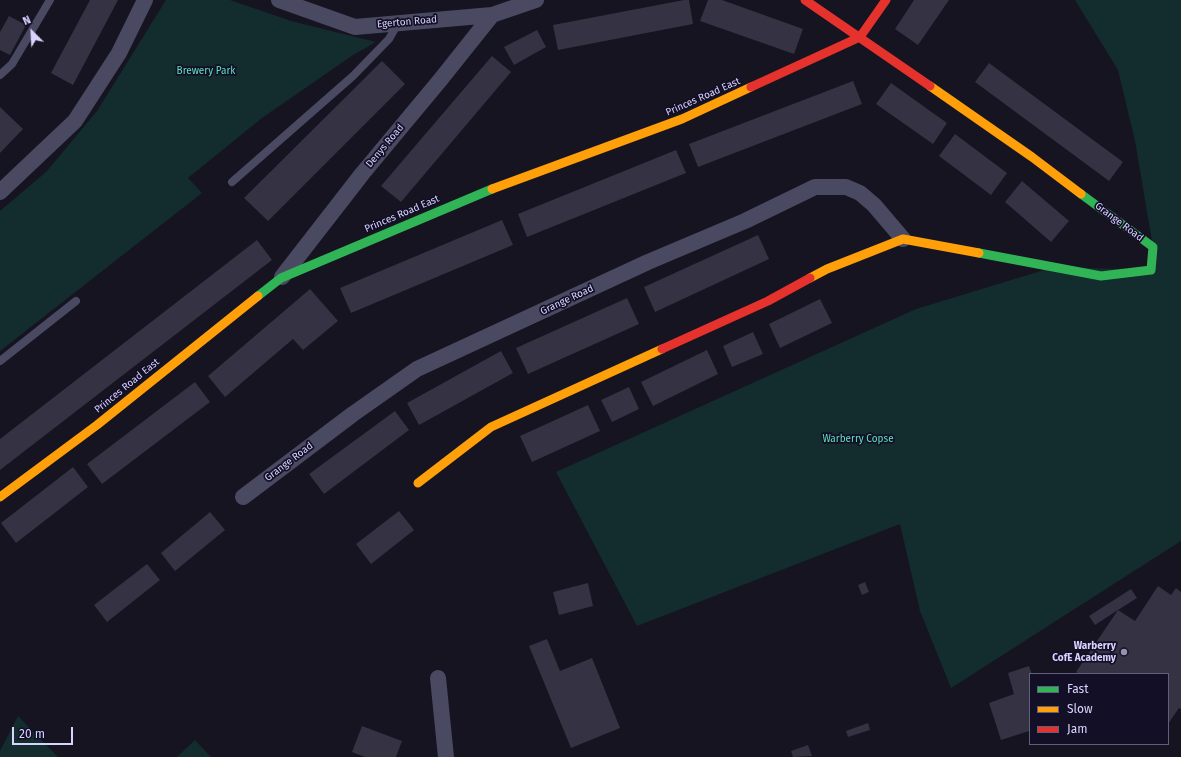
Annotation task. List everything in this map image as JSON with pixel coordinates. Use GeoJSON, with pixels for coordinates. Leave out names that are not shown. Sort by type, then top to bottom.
{"type":"FeatureCollection","features":[{"type":"Feature","properties":{"kind":"street"},"geometry":{"type":"LineString","coordinates":[[0,192],[75,121],[119,53],[146,0]]}},
{"type":"Feature","properties":{"kind":"street","name":"Egerton Road"},"geometry":{"type":"LineString","coordinates":[[279,0],[355,27],[492,15],[536,0]]}},
{"type":"Feature","properties":{"kind":"street"},"geometry":{"type":"LineString","coordinates":[[805,0],[860,37],[886,0]]}},
{"type":"Feature","properties":{"kind":"street","name":"Denys Road"},"geometry":{"type":"LineString","coordinates":[[281,278],[362,174],[492,15]]}},
{"type":"Feature","properties":{"kind":"street","name":"Grange Road"},"geometry":{"type":"LineString","coordinates":[[243,497],[353,414],[417,370],[648,262],[745,221],[816,187],[846,187],[860,193],[874,205],[902,239],[1101,276],[1151,270],[1153,247],[1032,158],[860,37]]}},
{"type":"Feature","properties":{"kind":"street","name":"Princes Road East"},"geometry":{"type":"LineString","coordinates":[[0,497],[97,424],[281,278],[499,186],[682,119],[860,37]]}},
{"type":"Feature","properties":{"kind":"street"},"geometry":{"type":"LineString","coordinates":[[418,483],[491,427],[768,301],[827,269],[902,239]]}},
{"type":"Feature","properties":{"kind":"street"},"geometry":{"type":"LineString","coordinates":[[438,678],[446,757]]}},
{"type":"Feature","properties":{"kind":"lane"},"geometry":{"type":"LineString","coordinates":[[0,75],[12,64],[50,0]]}},
{"type":"Feature","properties":{"kind":"lane"},"geometry":{"type":"LineString","coordinates":[[232,182],[353,76],[389,39],[398,23]]}},
{"type":"Feature","properties":{"kind":"lane"},"geometry":{"type":"LineString","coordinates":[[0,361],[76,301]]}},
{"type":"Feature","properties":{"kind":"green space","name":"Brewery Park"},"geometry":{"type":"Polygon","coordinates":[[[166,0],[230,0],[291,21],[376,42],[353,55],[262,118],[188,178],[202,193],[0,351],[0,211],[46,172],[97,111],[166,0]]]}},
{"type":"Feature","properties":{"kind":"green space","name":"Warberry Copse"},"geometry":{"type":"Polygon","coordinates":[[[1075,0],[1181,0],[1181,541],[951,688],[920,611],[900,524],[637,626],[556,472],[916,309],[1054,267],[1151,270],[1153,247],[1135,141],[1118,70],[1075,0]]]}},
{"type":"Feature","properties":{"kind":"green space"},"geometry":{"type":"Polygon","coordinates":[[[18,716],[58,757],[0,757],[0,751],[18,716]]]}},
{"type":"Feature","properties":{"kind":"green space"},"geometry":{"type":"Polygon","coordinates":[[[195,740],[211,757],[177,757],[195,740]]]}},
{"type":"Feature","properties":{"kind":"building"},"geometry":{"type":"Polygon","coordinates":[[[90,0],[118,0],[73,85],[51,73],[90,0]]]}},
{"type":"Feature","properties":{"kind":"building"},"geometry":{"type":"Polygon","coordinates":[[[689,0],[693,24],[558,50],[553,25],[689,0]]]}},
{"type":"Feature","properties":{"kind":"building"},"geometry":{"type":"Polygon","coordinates":[[[708,0],[722,0],[803,29],[794,54],[700,21],[708,0]]]}},
{"type":"Feature","properties":{"kind":"building"},"geometry":{"type":"Polygon","coordinates":[[[914,0],[949,0],[918,45],[895,29],[914,0]]]}},
{"type":"Feature","properties":{"kind":"building"},"geometry":{"type":"Polygon","coordinates":[[[9,16],[26,25],[10,55],[0,50],[0,32],[9,16]]]}},
{"type":"Feature","properties":{"kind":"building"},"geometry":{"type":"Polygon","coordinates":[[[537,30],[546,47],[514,65],[504,47],[537,30]]]}},
{"type":"Feature","properties":{"kind":"building"},"geometry":{"type":"Polygon","coordinates":[[[492,56],[511,72],[401,202],[381,186],[492,56]]]}},
{"type":"Feature","properties":{"kind":"building"},"geometry":{"type":"Polygon","coordinates":[[[382,61],[405,84],[268,221],[244,198],[382,61]]]}},
{"type":"Feature","properties":{"kind":"building"},"geometry":{"type":"Polygon","coordinates":[[[989,63],[1123,162],[1109,181],[975,82],[989,63]]]}},
{"type":"Feature","properties":{"kind":"building"},"geometry":{"type":"Polygon","coordinates":[[[853,81],[862,104],[698,167],[689,144],[853,81]]]}},
{"type":"Feature","properties":{"kind":"building"},"geometry":{"type":"Polygon","coordinates":[[[891,83],[947,123],[933,144],[876,104],[891,83]]]}},
{"type":"Feature","properties":{"kind":"building"},"geometry":{"type":"Polygon","coordinates":[[[0,107],[23,129],[0,153],[0,107]]]}},
{"type":"Feature","properties":{"kind":"building"},"geometry":{"type":"Polygon","coordinates":[[[955,134],[1007,173],[991,195],[939,156],[955,134]]]}},
{"type":"Feature","properties":{"kind":"building"},"geometry":{"type":"Polygon","coordinates":[[[676,150],[686,173],[527,237],[518,214],[676,150]]]}},
{"type":"Feature","properties":{"kind":"building"},"geometry":{"type":"Polygon","coordinates":[[[1022,181],[1069,221],[1051,242],[1005,202],[1022,181]]]}},
{"type":"Feature","properties":{"kind":"building"},"geometry":{"type":"Polygon","coordinates":[[[502,220],[513,245],[351,313],[340,288],[502,220]]]}},
{"type":"Feature","properties":{"kind":"building"},"geometry":{"type":"Polygon","coordinates":[[[758,235],[769,259],[655,312],[644,287],[758,235]]]}},
{"type":"Feature","properties":{"kind":"building"},"geometry":{"type":"Polygon","coordinates":[[[257,240],[272,260],[0,470],[0,439],[257,240]]]}},
{"type":"Feature","properties":{"kind":"building"},"geometry":{"type":"Polygon","coordinates":[[[310,289],[338,321],[303,350],[293,339],[225,397],[208,376],[310,289]]]}},
{"type":"Feature","properties":{"kind":"building"},"geometry":{"type":"Polygon","coordinates":[[[627,298],[639,324],[528,374],[516,348],[627,298]]]}},
{"type":"Feature","properties":{"kind":"building"},"geometry":{"type":"Polygon","coordinates":[[[820,299],[832,323],[780,348],[769,324],[820,299]]]}},
{"type":"Feature","properties":{"kind":"building"},"geometry":{"type":"Polygon","coordinates":[[[753,332],[763,354],[732,367],[723,346],[753,332]]]}},
{"type":"Feature","properties":{"kind":"building"},"geometry":{"type":"Polygon","coordinates":[[[707,350],[718,374],[653,406],[641,382],[707,350]]]}},
{"type":"Feature","properties":{"kind":"building"},"geometry":{"type":"Polygon","coordinates":[[[501,351],[513,373],[419,425],[407,403],[501,351]]]}},
{"type":"Feature","properties":{"kind":"building"},"geometry":{"type":"Polygon","coordinates":[[[195,382],[210,402],[102,484],[87,464],[195,382]]]}},
{"type":"Feature","properties":{"kind":"building"},"geometry":{"type":"Polygon","coordinates":[[[629,387],[639,409],[612,422],[601,400],[629,387]]]}},
{"type":"Feature","properties":{"kind":"building"},"geometry":{"type":"Polygon","coordinates":[[[588,405],[600,431],[532,462],[520,436],[588,405]]]}},
{"type":"Feature","properties":{"kind":"building"},"geometry":{"type":"Polygon","coordinates":[[[395,411],[409,430],[324,494],[309,474],[395,411]]]}},
{"type":"Feature","properties":{"kind":"building"},"geometry":{"type":"Polygon","coordinates":[[[73,467],[88,487],[16,543],[1,523],[73,467]]]}},
{"type":"Feature","properties":{"kind":"building"},"geometry":{"type":"Polygon","coordinates":[[[399,511],[414,530],[371,564],[356,544],[399,511]]]}},
{"type":"Feature","properties":{"kind":"building"},"geometry":{"type":"Polygon","coordinates":[[[210,512],[225,530],[175,571],[161,553],[210,512]]]}},
{"type":"Feature","properties":{"kind":"building"},"geometry":{"type":"Polygon","coordinates":[[[147,564],[160,580],[107,622],[94,605],[147,564]]]}},
{"type":"Feature","properties":{"kind":"building"},"geometry":{"type":"Polygon","coordinates":[[[865,582],[869,592],[862,595],[858,585],[865,582]]]}},
{"type":"Feature","properties":{"kind":"building"},"geometry":{"type":"Polygon","coordinates":[[[588,583],[593,606],[559,615],[553,592],[588,583]]]}},
{"type":"Feature","properties":{"kind":"building"},"geometry":{"type":"Polygon","coordinates":[[[1158,586],[1171,595],[1176,588],[1181,592],[1181,709],[1179,708],[1169,723],[1169,673],[1076,672],[1118,610],[1135,621],[1158,586]]]}},
{"type":"Feature","properties":{"kind":"building"},"geometry":{"type":"Polygon","coordinates":[[[1131,589],[1137,598],[1095,625],[1089,616],[1131,589]]]}},
{"type":"Feature","properties":{"kind":"building"},"geometry":{"type":"Polygon","coordinates":[[[547,639],[560,671],[592,658],[620,728],[571,748],[529,646],[547,639]]]}},
{"type":"Feature","properties":{"kind":"building"},"geometry":{"type":"Polygon","coordinates":[[[1029,666],[1032,673],[1029,673],[1029,731],[1001,740],[989,703],[1014,694],[1008,673],[1029,666]]]}},
{"type":"Feature","properties":{"kind":"building"},"geometry":{"type":"Polygon","coordinates":[[[868,723],[870,730],[848,737],[846,731],[868,723]]]}},
{"type":"Feature","properties":{"kind":"building"},"geometry":{"type":"Polygon","coordinates":[[[362,726],[402,741],[396,757],[365,757],[352,752],[362,726]]]}},
{"type":"Feature","properties":{"kind":"building"},"geometry":{"type":"Polygon","coordinates":[[[808,745],[812,756],[793,757],[791,751],[808,745]]]}},
{"type":"Feature","properties":{"kind":"traffic: fast"},"geometry":{"type":"LineString","coordinates":[[258,296],[281,278],[492,189]]}},
{"type":"Feature","properties":{"kind":"traffic: fast"},"geometry":{"type":"LineString","coordinates":[[979,253],[1101,276],[1151,270],[1153,247],[1081,194]]}},
{"type":"Feature","properties":{"kind":"traffic: slow"},"geometry":{"type":"LineString","coordinates":[[930,86],[1032,157],[1081,194]]}},
{"type":"Feature","properties":{"kind":"traffic: slow"},"geometry":{"type":"LineString","coordinates":[[492,189],[682,119],[751,87]]}},
{"type":"Feature","properties":{"kind":"traffic: slow"},"geometry":{"type":"LineString","coordinates":[[810,278],[827,269],[903,239],[979,253]]}},
{"type":"Feature","properties":{"kind":"traffic: slow"},"geometry":{"type":"LineString","coordinates":[[0,497],[97,425],[258,296]]}},
{"type":"Feature","properties":{"kind":"traffic: slow"},"geometry":{"type":"LineString","coordinates":[[418,483],[491,427],[662,349]]}},
{"type":"Feature","properties":{"kind":"traffic: jam"},"geometry":{"type":"LineString","coordinates":[[805,0],[930,86]]}},
{"type":"Feature","properties":{"kind":"traffic: jam"},"geometry":{"type":"LineString","coordinates":[[751,87],[860,37],[886,0]]}},
{"type":"Feature","properties":{"kind":"traffic: jam"},"geometry":{"type":"LineString","coordinates":[[662,349],[768,301],[810,278]]}},
{"type":"Feature","properties":{"kind":"place","name":"Warberry CofE Academy"},"geometry":{"type":"Point","coordinates":[1124,652]}}]}
